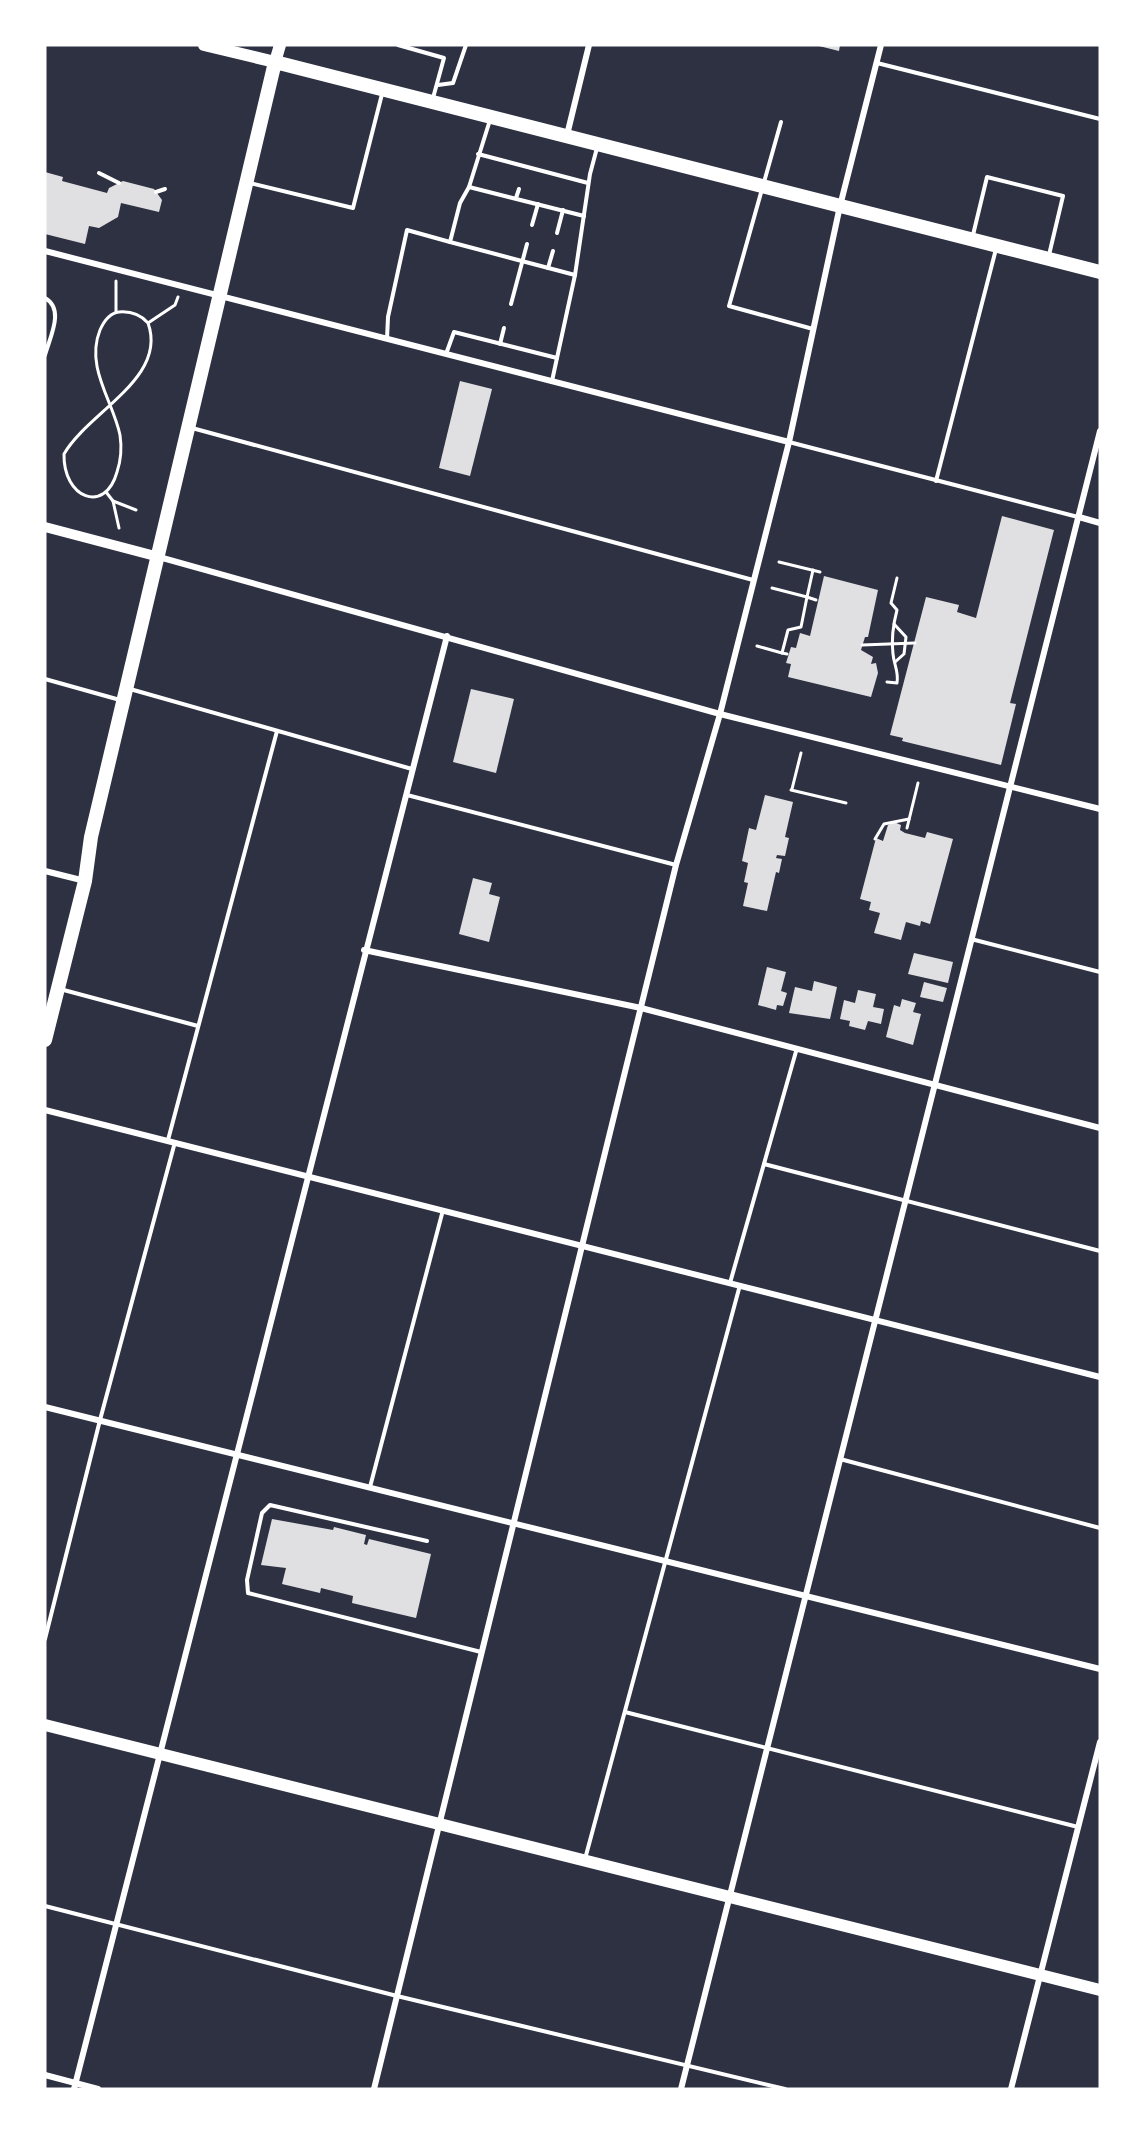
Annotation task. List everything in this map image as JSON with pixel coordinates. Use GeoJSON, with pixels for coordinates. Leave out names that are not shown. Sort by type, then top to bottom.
{"type":"FeatureCollection","features":[{"type":"Feature","properties":{"kind":"main road"},"geometry":{"type":"LineString","coordinates":[[45,1040],[85,881],[91,837],[124,694],[159,557],[218,297],[280,45]]}},
{"type":"Feature","properties":{"kind":"main road"},"geometry":{"type":"LineString","coordinates":[[212,46],[1100,272]]}},
{"type":"Feature","properties":{"kind":"main road"},"geometry":{"type":"LineString","coordinates":[[45,1725],[1100,1990]]}},
{"type":"Feature","properties":{"kind":"street"},"geometry":{"type":"LineString","coordinates":[[566,135],[589,45]]}},
{"type":"Feature","properties":{"kind":"street"},"geometry":{"type":"LineString","coordinates":[[374,2089],[676,865],[720,714],[789,442],[840,206],[881,45]]}},
{"type":"Feature","properties":{"kind":"street"},"geometry":{"type":"LineString","coordinates":[[45,251],[789,442]]}},
{"type":"Feature","properties":{"kind":"street"},"geometry":{"type":"LineString","coordinates":[[681,2089],[1100,431]]}},
{"type":"Feature","properties":{"kind":"street"},"geometry":{"type":"LineString","coordinates":[[1079,517],[1100,523]]}},
{"type":"Feature","properties":{"kind":"street"},"geometry":{"type":"LineString","coordinates":[[45,527],[447,636],[720,714],[1100,809]]}},
{"type":"Feature","properties":{"kind":"street"},"geometry":{"type":"LineString","coordinates":[[75,2086],[364,950],[447,636]]}},
{"type":"Feature","properties":{"kind":"street"},"geometry":{"type":"LineString","coordinates":[[45,871],[85,881]]}},
{"type":"Feature","properties":{"kind":"street"},"geometry":{"type":"LineString","coordinates":[[364,950],[641,1008],[1100,1128]]}},
{"type":"Feature","properties":{"kind":"street"},"geometry":{"type":"LineString","coordinates":[[45,1110],[171,1140],[1100,1377]]}},
{"type":"Feature","properties":{"kind":"street"},"geometry":{"type":"LineString","coordinates":[[45,1407],[1100,1669]]}},
{"type":"Feature","properties":{"kind":"street"},"geometry":{"type":"LineString","coordinates":[[1011,2089],[1100,1742]]}},
{"type":"Feature","properties":{"kind":"street"},"geometry":{"type":"LineString","coordinates":[[45,2075],[75,2086],[98,2089]]}},
{"type":"Feature","properties":{"kind":"lane"},"geometry":{"type":"LineString","coordinates":[[398,45],[444,58],[438,85],[431,101]]}},
{"type":"Feature","properties":{"kind":"lane"},"geometry":{"type":"LineString","coordinates":[[438,85],[453,83],[466,45]]}},
{"type":"Feature","properties":{"kind":"lane"},"geometry":{"type":"LineString","coordinates":[[877,63],[1100,119]]}},
{"type":"Feature","properties":{"kind":"lane"},"geometry":{"type":"LineString","coordinates":[[246,182],[353,207],[384,89]]}},
{"type":"Feature","properties":{"kind":"lane"},"geometry":{"type":"LineString","coordinates":[[450,242],[460,202],[469,187],[492,117]]}},
{"type":"Feature","properties":{"kind":"lane"},"geometry":{"type":"LineString","coordinates":[[781,122],[729,306],[813,330]]}},
{"type":"Feature","properties":{"kind":"lane"},"geometry":{"type":"LineString","coordinates":[[552,381],[574,275],[588,183],[598,145]]}},
{"type":"Feature","properties":{"kind":"lane"},"geometry":{"type":"LineString","coordinates":[[478,154],[525,169],[588,183]]}},
{"type":"Feature","properties":{"kind":"lane"},"geometry":{"type":"LineString","coordinates":[[99,173],[119,183]]}},
{"type":"Feature","properties":{"kind":"lane"},"geometry":{"type":"LineString","coordinates":[[972,240],[987,177],[1064,196],[1048,259]]}},
{"type":"Feature","properties":{"kind":"lane"},"geometry":{"type":"LineString","coordinates":[[469,187],[584,216]]}},
{"type":"Feature","properties":{"kind":"lane"},"geometry":{"type":"LineString","coordinates":[[156,192],[165,189]]}},
{"type":"Feature","properties":{"kind":"lane"},"geometry":{"type":"LineString","coordinates":[[516,198],[519,189]]}},
{"type":"Feature","properties":{"kind":"lane"},"geometry":{"type":"LineString","coordinates":[[532,225],[538,204]]}},
{"type":"Feature","properties":{"kind":"lane"},"geometry":{"type":"LineString","coordinates":[[557,233],[563,210]]}},
{"type":"Feature","properties":{"kind":"lane"},"geometry":{"type":"LineString","coordinates":[[387,339],[388,317],[407,230],[574,275]]}},
{"type":"Feature","properties":{"kind":"lane"},"geometry":{"type":"LineString","coordinates":[[511,304],[527,244]]}},
{"type":"Feature","properties":{"kind":"lane"},"geometry":{"type":"LineString","coordinates":[[936,481],[997,246]]}},
{"type":"Feature","properties":{"kind":"lane"},"geometry":{"type":"LineString","coordinates":[[548,268],[553,251]]}},
{"type":"Feature","properties":{"kind":"lane"},"geometry":{"type":"LineString","coordinates":[[45,298],[55,305],[57,312],[45,355]]}},
{"type":"Feature","properties":{"kind":"lane"},"geometry":{"type":"LineString","coordinates":[[500,344],[504,328]]}},
{"type":"Feature","properties":{"kind":"lane"},"geometry":{"type":"LineString","coordinates":[[446,354],[454,332],[557,358]]}},
{"type":"Feature","properties":{"kind":"lane"},"geometry":{"type":"LineString","coordinates":[[188,427],[753,580]]}},
{"type":"Feature","properties":{"kind":"lane"},"geometry":{"type":"LineString","coordinates":[[789,442],[1079,517]]}},
{"type":"Feature","properties":{"kind":"lane"},"geometry":{"type":"LineString","coordinates":[[45,680],[124,694],[412,769]]}},
{"type":"Feature","properties":{"kind":"lane"},"geometry":{"type":"LineString","coordinates":[[45,1639],[198,1026],[277,732]]}},
{"type":"Feature","properties":{"kind":"lane"},"geometry":{"type":"LineString","coordinates":[[406,795],[676,865]]}},
{"type":"Feature","properties":{"kind":"lane"},"geometry":{"type":"LineString","coordinates":[[971,939],[1100,972]]}},
{"type":"Feature","properties":{"kind":"lane"},"geometry":{"type":"LineString","coordinates":[[58,989],[198,1026]]}},
{"type":"Feature","properties":{"kind":"lane"},"geometry":{"type":"LineString","coordinates":[[730,1283],[797,1048]]}},
{"type":"Feature","properties":{"kind":"lane"},"geometry":{"type":"LineString","coordinates":[[764,1164],[1100,1251]]}},
{"type":"Feature","properties":{"kind":"lane"},"geometry":{"type":"LineString","coordinates":[[370,1487],[443,1209]]}},
{"type":"Feature","properties":{"kind":"lane"},"geometry":{"type":"LineString","coordinates":[[585,1860],[740,1285]]}},
{"type":"Feature","properties":{"kind":"lane"},"geometry":{"type":"LineString","coordinates":[[840,1459],[1100,1528]]}},
{"type":"Feature","properties":{"kind":"lane"},"geometry":{"type":"LineString","coordinates":[[426,1541],[270,1505],[262,1513],[247,1580],[248,1593],[482,1652]]}},
{"type":"Feature","properties":{"kind":"lane"},"geometry":{"type":"LineString","coordinates":[[625,1712],[1078,1827]]}},
{"type":"Feature","properties":{"kind":"lane"},"geometry":{"type":"LineString","coordinates":[[45,1906],[397,1996],[785,2089]]}},
{"type":"Feature","properties":{"kind":"path"},"geometry":{"type":"LineString","coordinates":[[116,281],[116,312]]}},
{"type":"Feature","properties":{"kind":"path"},"geometry":{"type":"LineString","coordinates":[[148,323],[175,305],[178,297]]}},
{"type":"Feature","properties":{"kind":"path"},"geometry":{"type":"LineString","coordinates":[[116,312],[103,324],[96,348],[100,376],[109,405],[121,445],[117,474],[106,492],[88,497],[73,490],[63,454],[83,427],[109,405],[136,381],[143,370],[150,341],[148,323],[141,316],[130,312],[116,312]]}},
{"type":"Feature","properties":{"kind":"path"},"geometry":{"type":"LineString","coordinates":[[106,492],[113,501],[119,528]]}},
{"type":"Feature","properties":{"kind":"path"},"geometry":{"type":"LineString","coordinates":[[113,501],[136,510]]}},
{"type":"Feature","properties":{"kind":"path"},"geometry":{"type":"LineString","coordinates":[[779,562],[820,572]]}},
{"type":"Feature","properties":{"kind":"path"},"geometry":{"type":"LineString","coordinates":[[782,653],[788,630],[801,627],[813,570]]}},
{"type":"Feature","properties":{"kind":"path"},"geometry":{"type":"LineString","coordinates":[[887,682],[897,683],[898,668],[891,632],[897,610],[891,603],[897,578]]}},
{"type":"Feature","properties":{"kind":"path"},"geometry":{"type":"LineString","coordinates":[[772,588],[816,600]]}},
{"type":"Feature","properties":{"kind":"path"},"geometry":{"type":"LineString","coordinates":[[894,624],[906,637],[904,654],[895,662]]}},
{"type":"Feature","properties":{"kind":"path"},"geometry":{"type":"LineString","coordinates":[[862,645],[915,643]]}},
{"type":"Feature","properties":{"kind":"path"},"geometry":{"type":"LineString","coordinates":[[757,646],[787,654]]}},
{"type":"Feature","properties":{"kind":"path"},"geometry":{"type":"LineString","coordinates":[[801,753],[791,790],[846,803]]}},
{"type":"Feature","properties":{"kind":"path"},"geometry":{"type":"LineString","coordinates":[[907,828],[918,783]]}},
{"type":"Feature","properties":{"kind":"path"},"geometry":{"type":"LineString","coordinates":[[875,839],[884,824],[909,819]]}},
{"type":"Feature","properties":{"kind":"building"},"geometry":{"type":"Polygon","coordinates":[[[815,45],[840,45],[839,51],[815,45]]]}},
{"type":"Feature","properties":{"kind":"building"},"geometry":{"type":"Polygon","coordinates":[[[45,172],[63,177],[62,181],[107,193],[109,188],[123,181],[154,189],[162,200],[159,212],[121,203],[118,217],[99,228],[89,226],[85,244],[45,234],[45,172]]]}},
{"type":"Feature","properties":{"kind":"building"},"geometry":{"type":"Polygon","coordinates":[[[460,381],[492,389],[470,476],[439,468],[460,381]]]}},
{"type":"Feature","properties":{"kind":"building"},"geometry":{"type":"Polygon","coordinates":[[[1002,516],[1054,530],[1010,703],[1016,704],[1001,765],[902,741],[903,738],[890,735],[926,597],[959,605],[957,612],[976,618],[1002,516]]]}},
{"type":"Feature","properties":{"kind":"building"},"geometry":{"type":"Polygon","coordinates":[[[824,576],[878,590],[868,637],[865,637],[861,650],[873,657],[871,664],[876,663],[878,673],[871,697],[788,677],[791,664],[786,663],[791,647],[796,648],[800,633],[810,636],[824,576]]]}},
{"type":"Feature","properties":{"kind":"building"},"geometry":{"type":"Polygon","coordinates":[[[471,689],[514,699],[496,773],[453,762],[471,689]]]}},
{"type":"Feature","properties":{"kind":"building"},"geometry":{"type":"Polygon","coordinates":[[[765,795],[793,802],[785,837],[789,838],[785,856],[777,855],[776,858],[782,859],[779,873],[776,872],[767,911],[743,906],[748,883],[744,882],[748,863],[742,861],[749,828],[756,830],[765,795]]]}},
{"type":"Feature","properties":{"kind":"building"},"geometry":{"type":"Polygon","coordinates":[[[894,822],[901,825],[900,830],[905,833],[925,838],[927,832],[953,839],[930,924],[921,921],[920,926],[906,922],[901,940],[874,933],[880,913],[869,910],[871,902],[860,899],[876,838],[883,841],[888,825],[894,822]]]}},
{"type":"Feature","properties":{"kind":"building"},"geometry":{"type":"Polygon","coordinates":[[[473,878],[492,883],[489,894],[500,897],[489,942],[459,934],[473,878]]]}},
{"type":"Feature","properties":{"kind":"building"},"geometry":{"type":"Polygon","coordinates":[[[914,953],[953,962],[948,983],[908,974],[914,953]]]}},
{"type":"Feature","properties":{"kind":"building"},"geometry":{"type":"Polygon","coordinates":[[[767,967],[786,972],[781,991],[787,993],[783,1006],[777,1005],[776,1010],[758,1005],[767,967]]]}},
{"type":"Feature","properties":{"kind":"building"},"geometry":{"type":"Polygon","coordinates":[[[814,981],[837,987],[830,1019],[789,1013],[795,987],[812,991],[814,981]]]}},
{"type":"Feature","properties":{"kind":"building"},"geometry":{"type":"Polygon","coordinates":[[[924,982],[947,988],[943,1002],[920,997],[924,982]]]}},
{"type":"Feature","properties":{"kind":"building"},"geometry":{"type":"Polygon","coordinates":[[[858,990],[876,994],[873,1007],[884,1009],[881,1024],[868,1021],[865,1030],[849,1026],[850,1021],[840,1019],[844,1000],[855,1003],[858,990]]]}},
{"type":"Feature","properties":{"kind":"building"},"geometry":{"type":"Polygon","coordinates":[[[902,999],[916,1003],[913,1012],[921,1014],[913,1045],[886,1037],[894,1005],[900,1007],[902,999]]]}},
{"type":"Feature","properties":{"kind":"building"},"geometry":{"type":"Polygon","coordinates":[[[272,1519],[333,1530],[334,1527],[366,1535],[364,1544],[367,1545],[369,1539],[431,1554],[416,1618],[352,1603],[353,1596],[321,1588],[320,1593],[282,1584],[286,1568],[261,1565],[272,1519]]]}}]}
